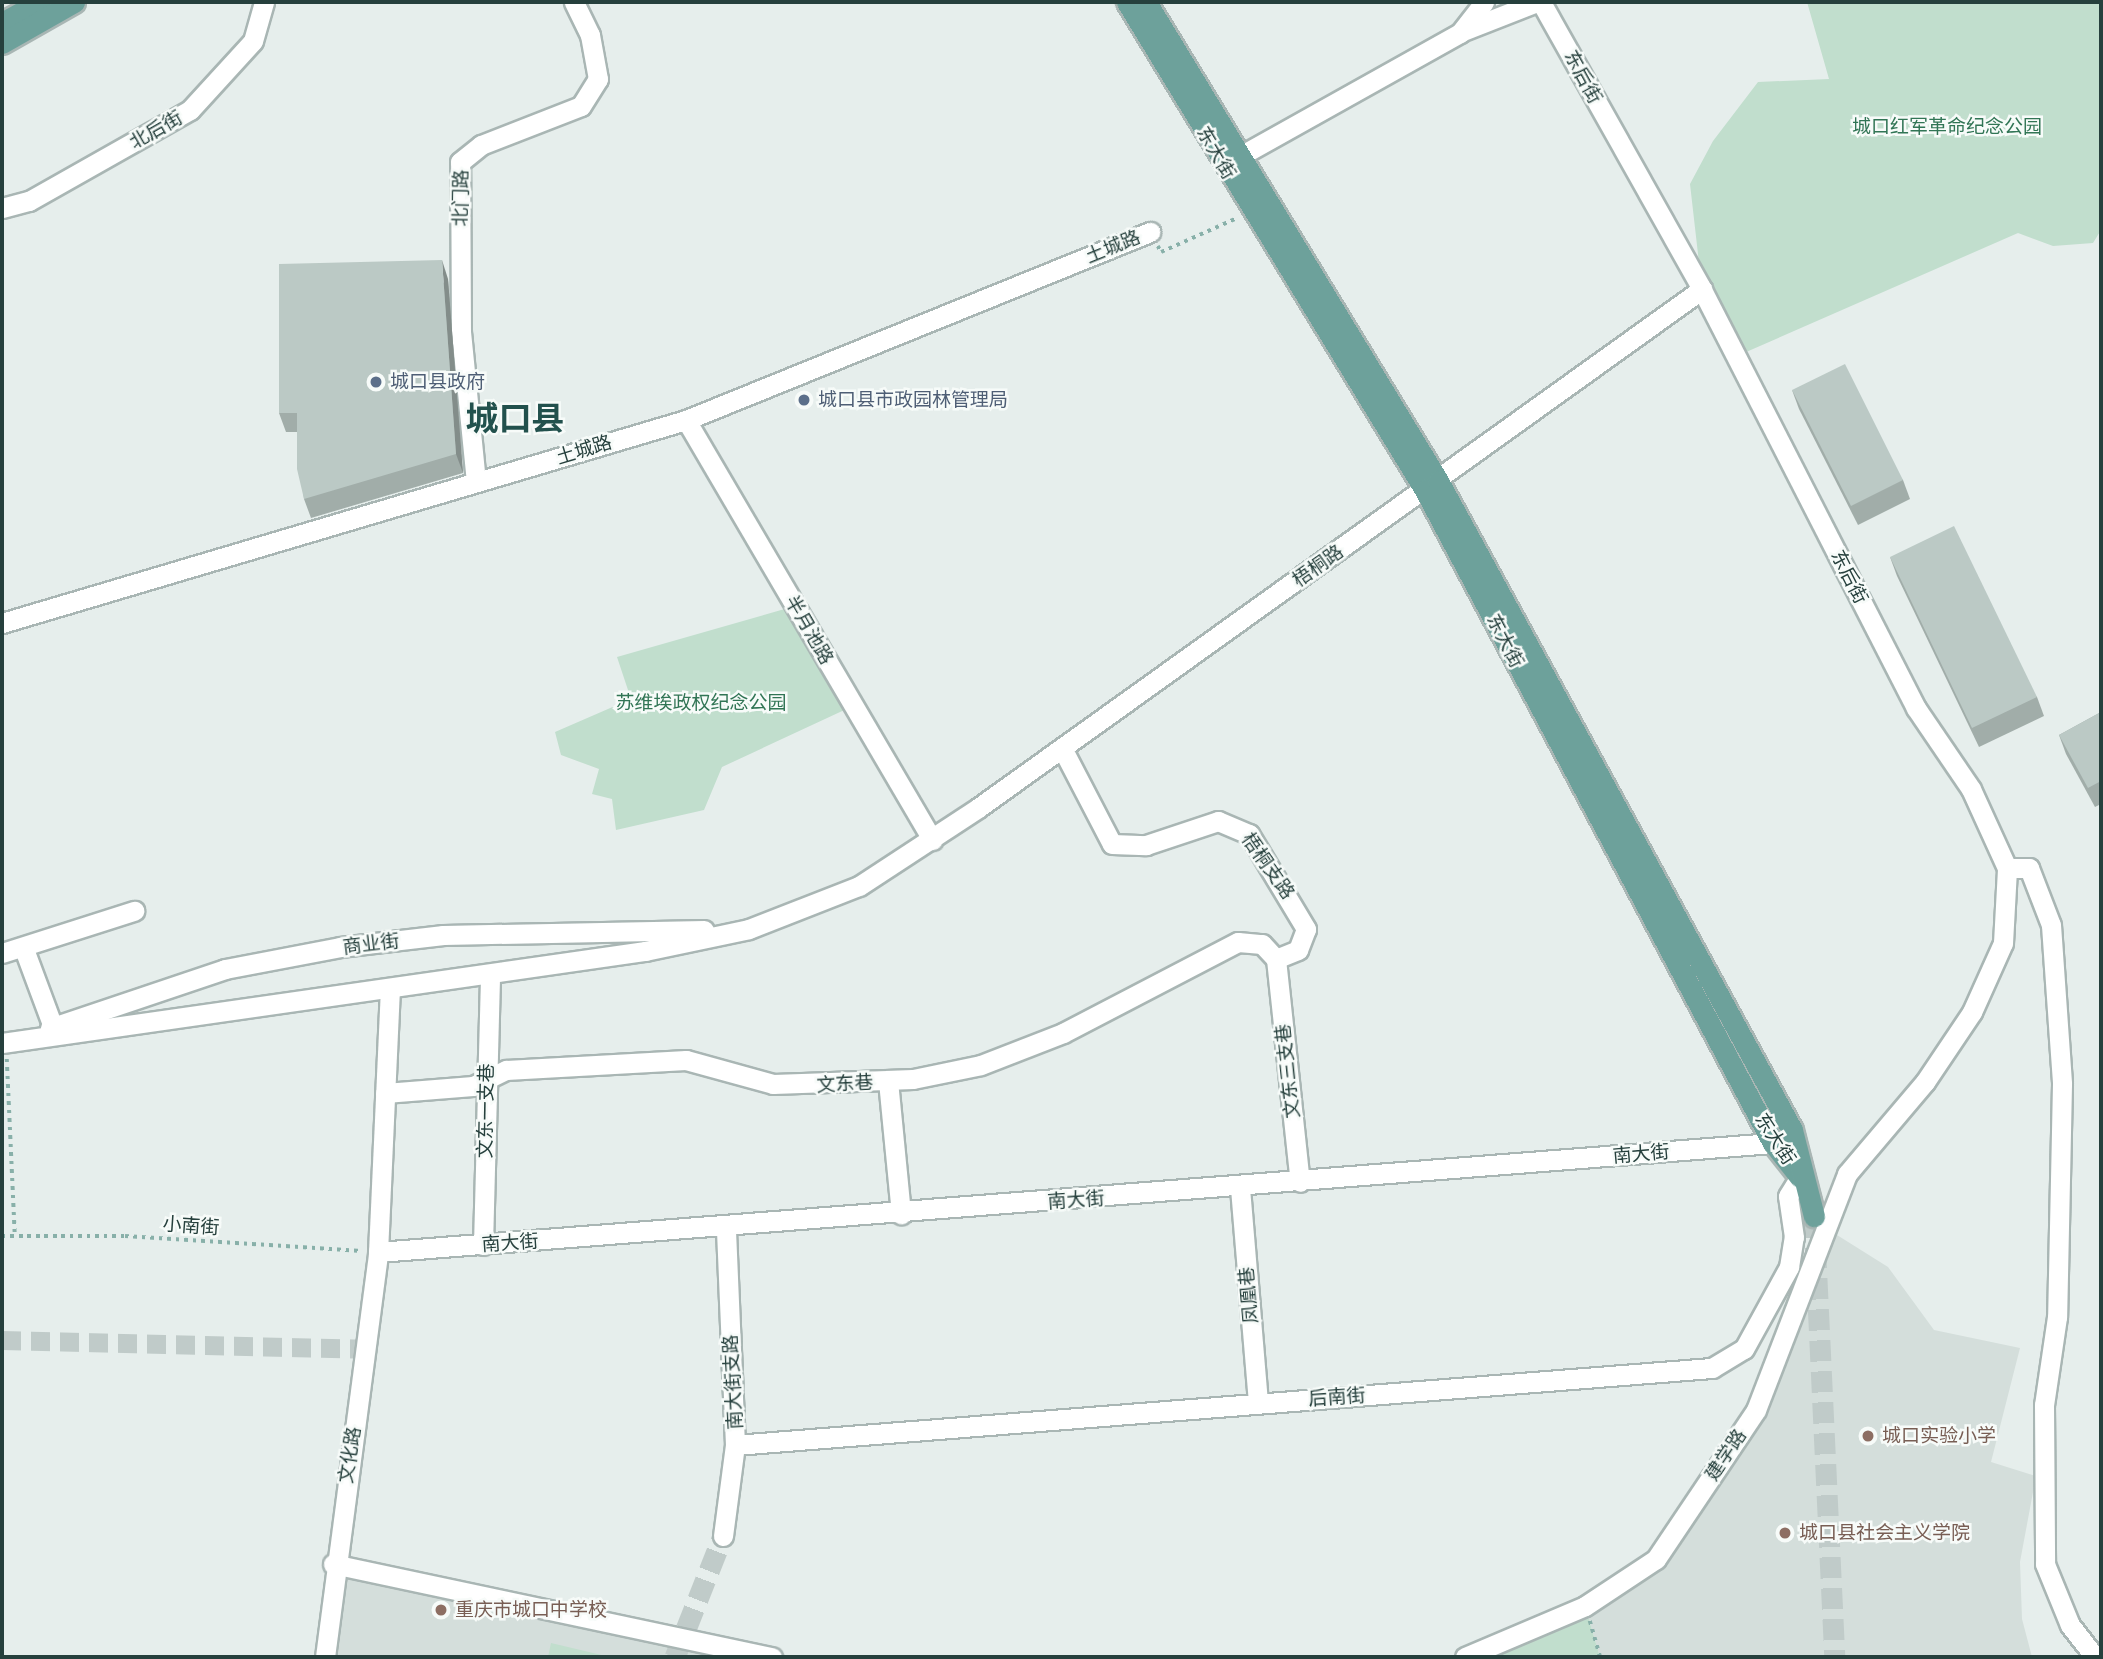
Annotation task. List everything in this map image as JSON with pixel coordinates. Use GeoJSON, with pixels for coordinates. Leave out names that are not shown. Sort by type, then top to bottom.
{"type":"FeatureCollection","features":[{"type":"Feature","properties":{"kind":"main road"},"geometry":{"type":"LineString","coordinates":[[2,23],[40,2]]}},
{"type":"Feature","properties":{"kind":"main road"},"geometry":{"type":"LineString","coordinates":[[2,43],[74,2]]}},
{"type":"Feature","properties":{"kind":"main road","name":"东大街"},"geometry":{"type":"LineString","coordinates":[[1127,2],[1251,212],[1432,485],[1773,1143],[1800,1177]]}},
{"type":"Feature","properties":{"kind":"main road","name":"东大街"},"geometry":{"type":"LineString","coordinates":[[1146,2],[1240,156],[1432,485],[1792,1130],[1800,1177]]}},
{"type":"Feature","properties":{"kind":"main road"},"geometry":{"type":"LineString","coordinates":[[1800,1177],[1814,1216]]}},
{"type":"Feature","properties":{"kind":"street","name":"北后街"},"geometry":{"type":"LineString","coordinates":[[2,208],[29,201],[190,110],[253,41],[264,2]]}},
{"type":"Feature","properties":{"kind":"street","name":"北门路"},"geometry":{"type":"LineString","coordinates":[[477,482],[461,332],[460,162],[481,145],[581,106],[598,79],[590,35],[574,2]]}},
{"type":"Feature","properties":{"kind":"street"},"geometry":{"type":"LineString","coordinates":[[1460,33],[1485,2]]}},
{"type":"Feature","properties":{"kind":"street"},"geometry":{"type":"LineString","coordinates":[[1240,156],[1460,33],[1539,2]]}},
{"type":"Feature","properties":{"kind":"street","name":"东后街"},"geometry":{"type":"LineString","coordinates":[[1539,2],[1702,289],[1916,708],[1971,789],[2007,868],[2003,943],[1972,1012],[1871,1149]]}},
{"type":"Feature","properties":{"kind":"street","name":"土城路"},"geometry":{"type":"LineString","coordinates":[[2,622],[685,420],[1150,232]]}},
{"type":"Feature","properties":{"kind":"street","name":"梧桐路"},"geometry":{"type":"LineString","coordinates":[[932,841],[1702,289]]}},
{"type":"Feature","properties":{"kind":"street","name":"半月池路"},"geometry":{"type":"LineString","coordinates":[[685,420],[932,841]]}},
{"type":"Feature","properties":{"kind":"street","name":"梧桐支路"},"geometry":{"type":"LineString","coordinates":[[1062,748],[1112,844],[1146,845],[1218,821],[1250,834],[1306,929],[1298,950],[1276,959]]}},
{"type":"Feature","properties":{"kind":"street","name":"商业街"},"geometry":{"type":"LineString","coordinates":[[4,1043],[490,978],[749,929],[859,886],[932,841]]}},
{"type":"Feature","properties":{"kind":"street"},"geometry":{"type":"LineString","coordinates":[[2007,868],[2029,868],[2052,925],[2062,1084],[2057,1317],[2044,1405],[2045,1564],[2070,1625],[2095,1657]]}},
{"type":"Feature","properties":{"kind":"street"},"geometry":{"type":"LineString","coordinates":[[2,953],[24,949],[134,911]]}},
{"type":"Feature","properties":{"kind":"street","name":"商业街"},"geometry":{"type":"LineString","coordinates":[[4,1043],[225,969],[340,947],[443,935],[749,929]]}},
{"type":"Feature","properties":{"kind":"street","name":"文东巷"},"geometry":{"type":"LineString","coordinates":[[385,1093],[486,1082],[506,1070],[686,1060],[773,1084],[888,1081],[981,1065],[1063,1033],[1238,942],[1262,944],[1276,959]]}},
{"type":"Feature","properties":{"kind":"street"},"geometry":{"type":"LineString","coordinates":[[24,949],[53,1027]]}},
{"type":"Feature","properties":{"kind":"street","name":"文东三支巷"},"geometry":{"type":"LineString","coordinates":[[1276,959],[1300,1182]]}},
{"type":"Feature","properties":{"kind":"street","name":"文东一支巷"},"geometry":{"type":"LineString","coordinates":[[483,1245],[490,978]]}},
{"type":"Feature","properties":{"kind":"street","name":"文化路"},"geometry":{"type":"LineString","coordinates":[[325,1657],[333,1564],[378,1252],[390,992]]}},
{"type":"Feature","properties":{"kind":"street"},"geometry":{"type":"LineString","coordinates":[[888,1081],[901,1213]]}},
{"type":"Feature","properties":{"kind":"street","name":"南大街"},"geometry":{"type":"LineString","coordinates":[[378,1252],[1240,1188],[1773,1143]]}},
{"type":"Feature","properties":{"kind":"street","name":"建学路"},"geometry":{"type":"LineString","coordinates":[[1465,1657],[1585,1606],[1656,1559],[1756,1410],[1847,1174],[1871,1149]]}},
{"type":"Feature","properties":{"kind":"street","name":"后南街"},"geometry":{"type":"LineString","coordinates":[[735,1445],[1712,1368],[1744,1349],[1789,1267],[1794,1237],[1788,1196],[1800,1177]]}},
{"type":"Feature","properties":{"kind":"street","name":"凤凰巷"},"geometry":{"type":"LineString","coordinates":[[1240,1188],[1258,1404]]}},
{"type":"Feature","properties":{"kind":"street","name":"南大街支路"},"geometry":{"type":"LineString","coordinates":[[723,1535],[735,1445],[726,1227]]}},
{"type":"Feature","properties":{"kind":"street"},"geometry":{"type":"LineString","coordinates":[[333,1564],[772,1657]]}},
{"type":"Feature","properties":{"kind":"path"},"geometry":{"type":"LineString","coordinates":[[1150,232],[1161,252],[1251,212]]}},
{"type":"Feature","properties":{"kind":"path"},"geometry":{"type":"LineString","coordinates":[[4,1043],[15,1237]]}},
{"type":"Feature","properties":{"kind":"path","name":"小南街"},"geometry":{"type":"LineString","coordinates":[[2,1237],[125,1236],[378,1252]]}},
{"type":"Feature","properties":{"kind":"path"},"geometry":{"type":"LineString","coordinates":[[1585,1606],[1600,1657]]}},
{"type":"Feature","properties":{"kind":"shaded area","name":"城口实验小学"},"geometry":{"type":"Polygon","coordinates":[[[1829,1230],[1888,1267],[1934,1330],[2020,1348],[1991,1462],[2036,1476],[2020,1562],[2022,1619],[2032,1657],[1600,1657],[1585,1606],[1656,1559],[1756,1411],[1829,1230]]]}},
{"type":"Feature","properties":{"kind":"shaded area","name":"重庆市城口中学校"},"geometry":{"type":"Polygon","coordinates":[[[333,1564],[772,1657],[325,1657],[333,1564]]]}},
{"type":"Feature","properties":{"kind":"green space","name":"城口红军革命纪念公园"},"geometry":{"type":"Polygon","coordinates":[[[1807,2],[2101,2],[2101,230],[2093,243],[2053,246],[2018,233],[1737,356],[1702,289],[1690,184],[1713,141],[1758,82],[1829,79],[1807,2]]]}},
{"type":"Feature","properties":{"kind":"green space","name":"苏维埃政权纪念公园"},"geometry":{"type":"Polygon","coordinates":[[[795,606],[853,706],[722,767],[704,810],[616,830],[612,799],[592,794],[599,769],[561,755],[555,732],[631,699],[617,657],[795,606]]]}},
{"type":"Feature","properties":{"kind":"green space"},"geometry":{"type":"Polygon","coordinates":[[[1585,1606],[1600,1657],[1465,1657],[1585,1606]]]}},
{"type":"Feature","properties":{"kind":"green space"},"geometry":{"type":"Polygon","coordinates":[[[551,1643],[610,1657],[548,1657],[551,1643]]]}},
{"type":"Feature","properties":{"kind":"building","name":"城口县政府"},"geometry":{"type":"Polygon","coordinates":[[[442,260],[456,454],[304,499],[297,469],[297,413],[279,413],[279,264],[442,260]]]}},
{"type":"Feature","properties":{"kind":"building"},"geometry":{"type":"Polygon","coordinates":[[[1845,364],[1903,480],[1851,506],[1792,390],[1845,364]]]}},
{"type":"Feature","properties":{"kind":"building"},"geometry":{"type":"Polygon","coordinates":[[[1954,526],[2037,697],[1972,728],[1890,557],[1954,526]]]}},
{"type":"Feature","properties":{"kind":"building"},"geometry":{"type":"Polygon","coordinates":[[[2101,712],[2101,781],[2088,788],[2059,735],[2101,712]]]}},
{"type":"Feature","properties":{"kind":"tunnel"},"geometry":{"type":"LineString","coordinates":[[1814,1216],[1835,1657]]}},
{"type":"Feature","properties":{"kind":"tunnel"},"geometry":{"type":"LineString","coordinates":[[2,1340],[365,1349]]}},
{"type":"Feature","properties":{"kind":"tunnel"},"geometry":{"type":"LineString","coordinates":[[675,1657],[723,1536]]}},
{"type":"Feature","properties":{"kind":"place","name":"城口县政府"},"geometry":{"type":"Point","coordinates":[376,382]}},
{"type":"Feature","properties":{"kind":"place","name":"城口县市政园林管理局"},"geometry":{"type":"Point","coordinates":[804,400]}},
{"type":"Feature","properties":{"kind":"place","name":"城口实验小学"},"geometry":{"type":"Point","coordinates":[1868,1436]}},
{"type":"Feature","properties":{"kind":"place","name":"城口县社会主义学院"},"geometry":{"type":"Point","coordinates":[1785,1533]}},
{"type":"Feature","properties":{"kind":"place","name":"重庆市城口中学校"},"geometry":{"type":"Point","coordinates":[441,1610]}},
{"type":"Feature","properties":{"kind":"district","name":"城口县"},"geometry":{"type":"Point","coordinates":[515,419]}}]}
